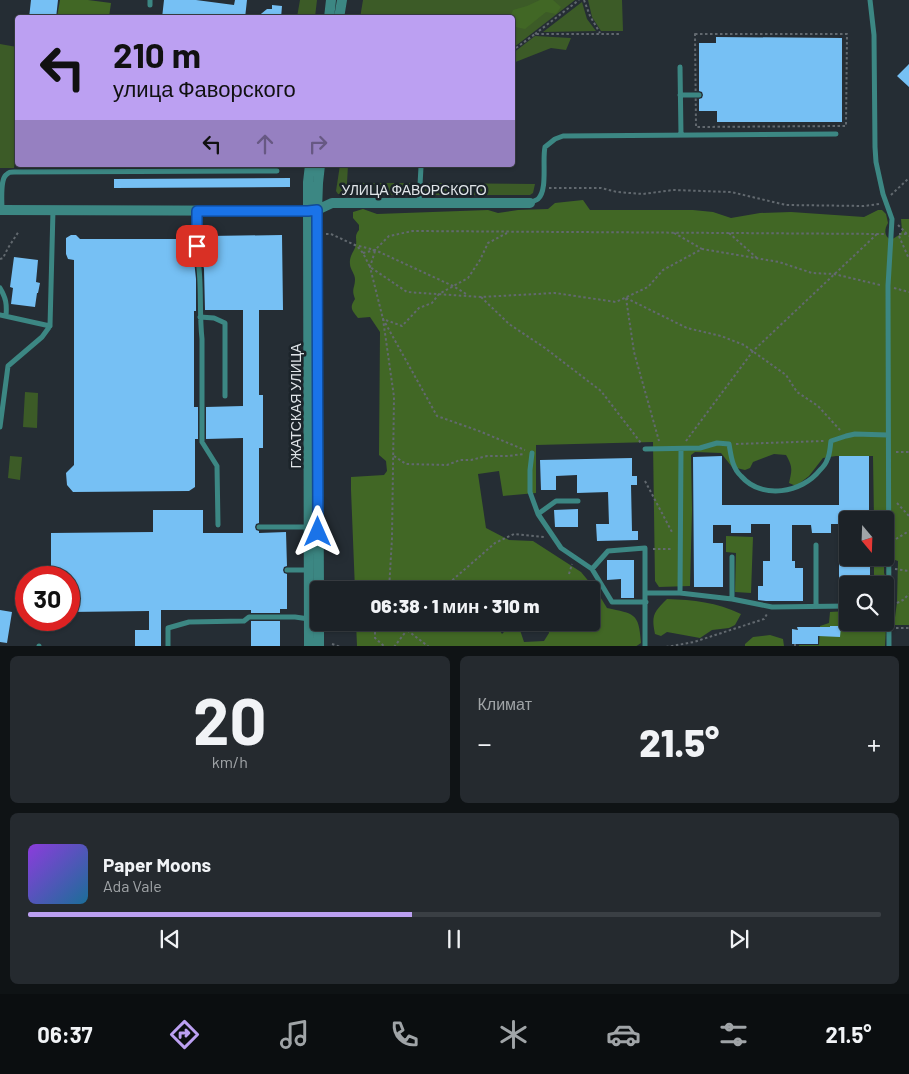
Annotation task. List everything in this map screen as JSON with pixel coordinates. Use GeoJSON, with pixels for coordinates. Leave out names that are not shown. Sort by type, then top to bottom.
{"type":"FeatureCollection","features":[{"type":"Feature","properties":{"kind":"street"},"geometry":{"type":"LineString","coordinates":[[330,15],[332,0]]}},
{"type":"Feature","properties":{"kind":"street"},"geometry":{"type":"LineString","coordinates":[[340,15],[342,0]]}},
{"type":"Feature","properties":{"kind":"street","name":"ГЖАТСКАЯ УЛИЦА"},"geometry":{"type":"LineString","coordinates":[[310,167],[308,182],[313,210],[319,581]]}},
{"type":"Feature","properties":{"kind":"street","name":"ГЖАТСКАЯ УЛИЦА"},"geometry":{"type":"LineString","coordinates":[[310,581],[309,527],[313,210],[320,167]]}},
{"type":"Feature","properties":{"kind":"street","name":"УЛИЦА ФАВОРСКОГО"},"geometry":{"type":"LineString","coordinates":[[1,210],[313,210],[332,203],[530,203]]}},
{"type":"Feature","properties":{"kind":"street","name":"ГЖАТСКАЯ УЛИЦА"},"geometry":{"type":"LineString","coordinates":[[309,646],[312,631]]}},
{"type":"Feature","properties":{"kind":"street","name":"ГЖАТСКАЯ УЛИЦА"},"geometry":{"type":"LineString","coordinates":[[316,631],[319,646]]}},
{"type":"Feature","properties":{"kind":"lane"},"geometry":{"type":"LineString","coordinates":[[870,0],[874,35],[876,162],[885,200],[892,219],[888,286],[889,511]]}},
{"type":"Feature","properties":{"kind":"lane"},"geometry":{"type":"LineString","coordinates":[[680,67],[681,135]]}},
{"type":"Feature","properties":{"kind":"lane"},"geometry":{"type":"LineString","coordinates":[[680,95],[697,95]]}},
{"type":"Feature","properties":{"kind":"lane"},"geometry":{"type":"LineString","coordinates":[[530,203],[538,200],[543,191],[543,154],[545,147],[563,136],[836,134]]}},
{"type":"Feature","properties":{"kind":"lane"},"geometry":{"type":"LineString","coordinates":[[419,203],[421,167]]}},
{"type":"Feature","properties":{"kind":"lane"},"geometry":{"type":"LineString","coordinates":[[1,210],[3,180],[4,176],[10,172],[277,171]]}},
{"type":"Feature","properties":{"kind":"lane"},"geometry":{"type":"LineString","coordinates":[[0,427],[8,366],[42,337],[50,326],[53,210]]}},
{"type":"Feature","properties":{"kind":"lane"},"geometry":{"type":"LineString","coordinates":[[197,211],[197,246]]}},
{"type":"Feature","properties":{"kind":"lane"},"geometry":{"type":"LineString","coordinates":[[198,260],[202,339],[202,442],[217,466],[218,525]]}},
{"type":"Feature","properties":{"kind":"lane"},"geometry":{"type":"LineString","coordinates":[[0,288],[6,297],[7,306],[3,316],[50,326]]}},
{"type":"Feature","properties":{"kind":"lane"},"geometry":{"type":"LineString","coordinates":[[200,317],[214,318],[225,323],[225,396]]}},
{"type":"Feature","properties":{"kind":"lane"},"geometry":{"type":"LineString","coordinates":[[645,449],[700,448],[716,443],[729,444],[733,464],[740,476],[750,484],[765,490],[780,491],[798,487],[816,476],[827,461],[832,441],[855,434],[888,435]]}},
{"type":"Feature","properties":{"kind":"lane"},"geometry":{"type":"LineString","coordinates":[[680,449],[680,593]]}},
{"type":"Feature","properties":{"kind":"lane"},"geometry":{"type":"LineString","coordinates":[[532,453],[530,492],[538,514],[561,548],[592,569],[612,602],[646,602]]}},
{"type":"Feature","properties":{"kind":"lane"},"geometry":{"type":"LineString","coordinates":[[538,514],[556,501],[578,501]]}},
{"type":"Feature","properties":{"kind":"lane"},"geometry":{"type":"LineString","coordinates":[[259,527],[309,527]]}},
{"type":"Feature","properties":{"kind":"lane"},"geometry":{"type":"LineString","coordinates":[[816,545],[816,606]]}},
{"type":"Feature","properties":{"kind":"lane"},"geometry":{"type":"LineString","coordinates":[[592,569],[608,551],[646,548],[645,646]]}},
{"type":"Feature","properties":{"kind":"lane"},"geometry":{"type":"LineString","coordinates":[[732,557],[732,599]]}},
{"type":"Feature","properties":{"kind":"lane"},"geometry":{"type":"LineString","coordinates":[[287,570],[309,570]]}},
{"type":"Feature","properties":{"kind":"lane"},"geometry":{"type":"LineString","coordinates":[[646,594],[680,593],[732,599],[772,607],[839,606]]}},
{"type":"Feature","properties":{"kind":"lane"},"geometry":{"type":"LineString","coordinates":[[168,646],[168,628],[189,622],[244,621],[249,617],[295,617],[310,620]]}},
{"type":"Feature","properties":{"kind":"lane"},"geometry":{"type":"LineString","coordinates":[[889,631],[890,646]]}},
{"type":"Feature","properties":{"kind":"path"},"geometry":{"type":"LineString","coordinates":[[515,49],[579,0]]}},
{"type":"Feature","properties":{"kind":"path"},"geometry":{"type":"LineString","coordinates":[[584,0],[590,16],[600,33]]}},
{"type":"Feature","properties":{"kind":"path"},"geometry":{"type":"LineString","coordinates":[[535,34],[620,34]]}},
{"type":"Feature","properties":{"kind":"path"},"geometry":{"type":"LineString","coordinates":[[695,34],[847,34],[846,126],[696,127],[697,95],[695,34]]}},
{"type":"Feature","properties":{"kind":"path"},"geometry":{"type":"LineString","coordinates":[[543,188],[601,188],[617,192],[643,194],[673,190],[731,192],[786,205],[864,206],[878,205],[909,178]]}},
{"type":"Feature","properties":{"kind":"path"},"geometry":{"type":"LineString","coordinates":[[892,219],[909,234]]}},
{"type":"Feature","properties":{"kind":"path"},"geometry":{"type":"LineString","coordinates":[[0,259],[4,258],[19,231]]}},
{"type":"Feature","properties":{"kind":"path"},"geometry":{"type":"LineString","coordinates":[[370,267],[375,250],[389,236],[413,231],[891,234]]}},
{"type":"Feature","properties":{"kind":"path"},"geometry":{"type":"LineString","coordinates":[[383,319],[402,326],[419,308],[432,303],[440,294],[468,278],[488,243],[509,232]]}},
{"type":"Feature","properties":{"kind":"path"},"geometry":{"type":"LineString","coordinates":[[673,233],[702,249],[779,262],[812,273],[834,274],[909,292]]}},
{"type":"Feature","properties":{"kind":"path"},"geometry":{"type":"LineString","coordinates":[[729,233],[757,258]]}},
{"type":"Feature","properties":{"kind":"path"},"geometry":{"type":"LineString","coordinates":[[332,234],[357,246],[375,250],[453,286],[470,296]]}},
{"type":"Feature","properties":{"kind":"path"},"geometry":{"type":"LineString","coordinates":[[680,449],[752,351],[877,234]]}},
{"type":"Feature","properties":{"kind":"path"},"geometry":{"type":"LineString","coordinates":[[909,234],[898,234],[909,259]]}},
{"type":"Feature","properties":{"kind":"path"},"geometry":{"type":"LineString","coordinates":[[357,246],[363,252],[370,267],[383,319],[394,397],[390,581]]}},
{"type":"Feature","properties":{"kind":"path"},"geometry":{"type":"LineString","coordinates":[[370,267],[407,292],[481,297],[556,294],[616,302],[648,287],[662,270],[702,249]]}},
{"type":"Feature","properties":{"kind":"path"},"geometry":{"type":"LineString","coordinates":[[363,252],[375,250]]}},
{"type":"Feature","properties":{"kind":"path"},"geometry":{"type":"LineString","coordinates":[[481,297],[509,324],[545,348],[601,391],[645,449]]}},
{"type":"Feature","properties":{"kind":"path"},"geometry":{"type":"LineString","coordinates":[[626,298],[687,328],[720,336],[744,345],[786,375],[797,392],[818,406],[846,436]]}},
{"type":"Feature","properties":{"kind":"path"},"geometry":{"type":"LineString","coordinates":[[626,298],[634,352],[661,449]]}},
{"type":"Feature","properties":{"kind":"path"},"geometry":{"type":"LineString","coordinates":[[383,319],[437,416],[532,453]]}},
{"type":"Feature","properties":{"kind":"path"},"geometry":{"type":"LineString","coordinates":[[729,444],[832,441]]}},
{"type":"Feature","properties":{"kind":"path"},"geometry":{"type":"LineString","coordinates":[[889,452],[909,452]]}},
{"type":"Feature","properties":{"kind":"path"},"geometry":{"type":"LineString","coordinates":[[394,456],[406,464],[447,465],[460,460],[471,460],[487,456],[532,453]]}},
{"type":"Feature","properties":{"kind":"path"},"geometry":{"type":"LineString","coordinates":[[645,481],[680,550]]}},
{"type":"Feature","properties":{"kind":"path"},"geometry":{"type":"LineString","coordinates":[[889,494],[909,516]]}},
{"type":"Feature","properties":{"kind":"path"},"geometry":{"type":"LineString","coordinates":[[894,540],[909,531]]}},
{"type":"Feature","properties":{"kind":"path"},"geometry":{"type":"LineString","coordinates":[[451,581],[495,543],[514,534],[554,538]]}},
{"type":"Feature","properties":{"kind":"path"},"geometry":{"type":"LineString","coordinates":[[646,548],[680,550]]}},
{"type":"Feature","properties":{"kind":"path"},"geometry":{"type":"LineString","coordinates":[[569,574],[572,565],[577,559]]}},
{"type":"Feature","properties":{"kind":"path"},"geometry":{"type":"LineString","coordinates":[[894,603],[903,600],[909,594]]}},
{"type":"Feature","properties":{"kind":"path"},"geometry":{"type":"LineString","coordinates":[[666,646],[694,642],[764,619],[772,607]]}},
{"type":"Feature","properties":{"kind":"path"},"geometry":{"type":"LineString","coordinates":[[894,628],[909,628]]}},
{"type":"Feature","properties":{"kind":"path"},"geometry":{"type":"LineString","coordinates":[[375,631],[375,638],[386,646]]}},
{"type":"Feature","properties":{"kind":"path"},"geometry":{"type":"LineString","coordinates":[[394,646],[406,631]]}},
{"type":"Feature","properties":{"kind":"path"},"geometry":{"type":"LineString","coordinates":[[408,631],[429,646]]}},
{"type":"Feature","properties":{"kind":"path"},"geometry":{"type":"LineString","coordinates":[[332,644],[341,646]]}},
{"type":"Feature","properties":{"kind":"green space"},"geometry":{"type":"Polygon","coordinates":[[[60,0],[88,0],[111,3],[109,15],[57,15],[60,0]]]}},
{"type":"Feature","properties":{"kind":"green space"},"geometry":{"type":"Polygon","coordinates":[[[300,0],[317,0],[315,15],[297,15],[300,0]]]}},
{"type":"Feature","properties":{"kind":"green space"},"geometry":{"type":"Polygon","coordinates":[[[363,0],[575,0],[515,46],[515,15],[360,15],[363,0]]]}},
{"type":"Feature","properties":{"kind":"green space"},"geometry":{"type":"Polygon","coordinates":[[[540,0],[553,0],[561,7],[556,14],[546,12],[525,29],[515,27],[515,15],[511,15],[513,10],[540,0]]]}},
{"type":"Feature","properties":{"kind":"green space"},"geometry":{"type":"Polygon","coordinates":[[[588,0],[622,0],[623,31],[601,31],[592,17],[588,0]]]}},
{"type":"Feature","properties":{"kind":"green space"},"geometry":{"type":"Polygon","coordinates":[[[582,2],[587,19],[596,31],[543,32],[582,2]]]}},
{"type":"Feature","properties":{"kind":"green space"},"geometry":{"type":"Polygon","coordinates":[[[535,36],[571,38],[566,50],[551,48],[515,62],[515,51],[535,36]]]}},
{"type":"Feature","properties":{"kind":"green space"},"geometry":{"type":"Polygon","coordinates":[[[0,44],[15,47],[15,160],[14,168],[0,168],[0,44]]]}},
{"type":"Feature","properties":{"kind":"green space"},"geometry":{"type":"Polygon","coordinates":[[[340,167],[348,167],[347,183],[413,183],[411,189],[404,195],[338,194],[336,191],[340,167]]]}},
{"type":"Feature","properties":{"kind":"green space"},"geometry":{"type":"Polygon","coordinates":[[[426,183],[535,184],[533,193],[530,195],[432,195],[425,191],[426,183]]]}},
{"type":"Feature","properties":{"kind":"green space"},"geometry":{"type":"Polygon","coordinates":[[[583,200],[590,210],[693,210],[713,212],[731,218],[760,213],[791,212],[864,217],[882,210],[886,214],[888,223],[885,230],[886,235],[891,240],[902,231],[901,219],[909,219],[909,625],[894,625],[897,602],[898,561],[894,560],[894,511],[874,511],[873,456],[823,458],[809,476],[796,486],[789,483],[791,469],[786,455],[774,454],[753,462],[750,468],[745,470],[732,467],[721,453],[695,452],[691,455],[690,586],[659,587],[655,581],[653,442],[536,445],[536,493],[503,496],[499,471],[478,474],[486,528],[509,540],[533,541],[581,572],[588,581],[355,581],[351,477],[384,475],[387,471],[386,461],[379,455],[380,332],[370,317],[358,318],[352,307],[355,299],[353,291],[355,279],[350,261],[359,230],[359,225],[353,218],[353,212],[363,209],[377,214],[488,210],[498,213],[548,209],[555,203],[583,200]]]}},
{"type":"Feature","properties":{"kind":"green space"},"geometry":{"type":"Polygon","coordinates":[[[25,392],[38,393],[37,428],[23,427],[25,392]]]}},
{"type":"Feature","properties":{"kind":"green space"},"geometry":{"type":"Polygon","coordinates":[[[10,456],[22,457],[20,480],[8,478],[10,456]]]}},
{"type":"Feature","properties":{"kind":"green space"},"geometry":{"type":"Polygon","coordinates":[[[726,536],[753,537],[751,593],[735,592],[736,553],[726,552],[726,536]]]}},
{"type":"Feature","properties":{"kind":"green space"},"geometry":{"type":"Polygon","coordinates":[[[874,566],[884,566],[885,576],[874,576],[874,566]]]}},
{"type":"Feature","properties":{"kind":"green space"},"geometry":{"type":"Polygon","coordinates":[[[600,597],[607,608],[633,616],[639,625],[641,643],[636,646],[357,646],[356,631],[500,631],[502,634],[505,631],[520,631],[524,642],[544,641],[549,631],[600,631],[600,597]]]}},
{"type":"Feature","properties":{"kind":"green space"},"geometry":{"type":"Polygon","coordinates":[[[667,599],[705,602],[741,614],[735,625],[729,628],[712,630],[700,638],[667,632],[661,636],[655,634],[653,622],[656,611],[667,599]]]}},
{"type":"Feature","properties":{"kind":"green space"},"geometry":{"type":"Polygon","coordinates":[[[839,611],[839,631],[886,631],[885,646],[799,646],[819,645],[820,626],[829,623],[830,612],[839,611]]]}},
{"type":"Feature","properties":{"kind":"green space"},"geometry":{"type":"Polygon","coordinates":[[[770,635],[783,639],[784,646],[745,646],[753,637],[770,635]]]}},
{"type":"Feature","properties":{"kind":"building"},"geometry":{"type":"Polygon","coordinates":[[[31,0],[58,0],[56,15],[29,15],[31,0]]]}},
{"type":"Feature","properties":{"kind":"building"},"geometry":{"type":"Polygon","coordinates":[[[164,0],[196,0],[234,5],[235,0],[247,0],[245,15],[162,15],[164,0]]]}},
{"type":"Feature","properties":{"kind":"building"},"geometry":{"type":"Polygon","coordinates":[[[272,5],[282,6],[281,15],[260,15],[267,9],[272,9],[272,5]]]}},
{"type":"Feature","properties":{"kind":"building"},"geometry":{"type":"Polygon","coordinates":[[[716,37],[842,38],[842,122],[717,122],[717,111],[699,111],[699,99],[703,95],[699,91],[699,43],[716,43],[716,37]]]}},
{"type":"Feature","properties":{"kind":"building"},"geometry":{"type":"Polygon","coordinates":[[[909,64],[909,87],[897,76],[909,64]]]}},
{"type":"Feature","properties":{"kind":"building"},"geometry":{"type":"Polygon","coordinates":[[[290,178],[290,187],[114,188],[114,179],[290,178]]]}},
{"type":"Feature","properties":{"kind":"building"},"geometry":{"type":"Polygon","coordinates":[[[71,235],[76,235],[80,239],[184,239],[187,236],[193,239],[193,248],[197,250],[200,249],[201,244],[209,249],[209,236],[282,235],[283,310],[259,310],[259,395],[263,395],[263,448],[259,448],[259,523],[255,527],[259,533],[286,532],[287,566],[283,570],[287,574],[287,609],[280,609],[280,613],[251,613],[251,610],[161,610],[161,646],[135,646],[135,630],[149,630],[149,611],[80,612],[80,566],[51,566],[51,533],[153,532],[153,510],[203,510],[203,533],[243,533],[243,438],[206,439],[206,407],[243,406],[243,310],[205,310],[204,269],[202,259],[199,256],[196,256],[194,260],[196,311],[194,311],[194,407],[198,407],[198,439],[195,439],[195,487],[189,491],[73,492],[67,485],[66,473],[74,465],[74,260],[68,259],[66,254],[66,238],[71,235]]]}},
{"type":"Feature","properties":{"kind":"building"},"geometry":{"type":"Polygon","coordinates":[[[14,257],[38,260],[36,282],[40,283],[35,307],[11,304],[13,288],[10,287],[14,257]]]}},
{"type":"Feature","properties":{"kind":"building"},"geometry":{"type":"Polygon","coordinates":[[[722,456],[722,505],[839,505],[839,456],[869,456],[869,511],[839,511],[839,524],[831,524],[831,533],[812,533],[811,525],[792,525],[792,561],[795,561],[795,568],[803,568],[803,601],[758,600],[758,586],[763,586],[763,561],[770,561],[770,524],[751,524],[751,533],[731,533],[731,525],[713,525],[713,543],[723,543],[723,587],[694,587],[693,457],[722,456]]]}},
{"type":"Feature","properties":{"kind":"building"},"geometry":{"type":"Polygon","coordinates":[[[632,458],[632,476],[637,476],[637,485],[631,485],[632,531],[638,531],[638,540],[597,541],[596,524],[609,524],[608,492],[577,493],[577,475],[556,476],[556,490],[541,490],[540,460],[632,458]]]}},
{"type":"Feature","properties":{"kind":"building"},"geometry":{"type":"Polygon","coordinates":[[[578,509],[578,527],[555,527],[554,510],[578,509]]]}},
{"type":"Feature","properties":{"kind":"building"},"geometry":{"type":"Polygon","coordinates":[[[607,560],[634,560],[634,598],[621,598],[621,579],[607,580],[607,560]]]}},
{"type":"Feature","properties":{"kind":"building"},"geometry":{"type":"Polygon","coordinates":[[[839,566],[870,566],[870,576],[839,576],[839,566]]]}},
{"type":"Feature","properties":{"kind":"building"},"geometry":{"type":"Polygon","coordinates":[[[0,610],[12,612],[7,643],[0,642],[0,610]]]}},
{"type":"Feature","properties":{"kind":"building"},"geometry":{"type":"Polygon","coordinates":[[[251,621],[280,621],[280,646],[251,646],[251,621]]]}},
{"type":"Feature","properties":{"kind":"building"},"geometry":{"type":"Polygon","coordinates":[[[839,626],[840,637],[818,636],[818,644],[792,644],[792,629],[798,630],[797,627],[839,626]]]}},
{"type":"Feature","properties":{"kind":"route"},"geometry":{"type":"LineString","coordinates":[[197,246],[197,211],[317,210],[318,532]]}}]}
